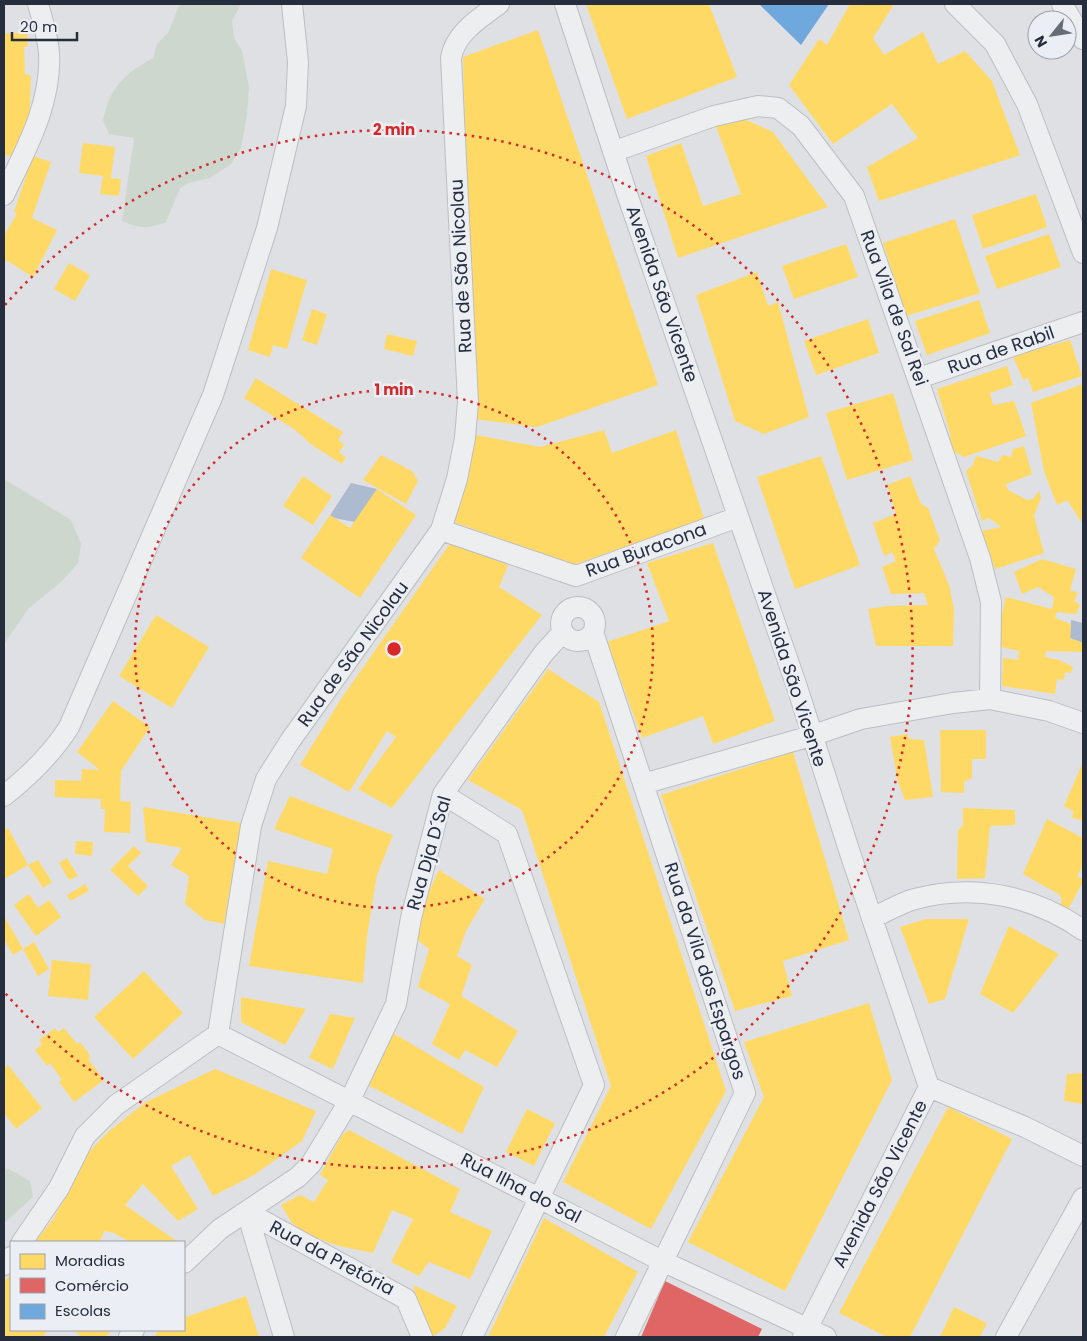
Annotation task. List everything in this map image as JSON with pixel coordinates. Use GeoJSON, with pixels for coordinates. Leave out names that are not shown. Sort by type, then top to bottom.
{"type":"FeatureCollection","features":[{"type":"Feature","properties":{"kind":"street"},"geometry":{"type":"LineString","coordinates":[[4,195],[30,140],[46,96],[49,53],[38,4]]}},
{"type":"Feature","properties":{"kind":"street"},"geometry":{"type":"LineString","coordinates":[[4,796],[57,746],[70,727],[213,395],[267,228],[296,106],[298,62],[292,4]]}},
{"type":"Feature","properties":{"kind":"street","name":"Rua de São Nicolau"},"geometry":{"type":"LineString","coordinates":[[218,1034],[250,826],[266,779],[290,741],[441,530],[457,479],[465,438],[468,402],[451,58],[453,47],[462,34],[499,4]]}},
{"type":"Feature","properties":{"kind":"street","name":"Avenida São Vicente"},"geometry":{"type":"LineString","coordinates":[[565,4],[797,688],[811,736],[929,1087],[805,1333]]}},
{"type":"Feature","properties":{"kind":"street"},"geometry":{"type":"LineString","coordinates":[[955,4],[995,44],[1027,104],[1083,254]]}},
{"type":"Feature","properties":{"kind":"street"},"geometry":{"type":"LineString","coordinates":[[1062,4],[1083,40]]}},
{"type":"Feature","properties":{"kind":"street","name":"Rua Vila de Sal Rei"},"geometry":{"type":"LineString","coordinates":[[615,151],[714,116],[758,106],[778,108],[801,126],[854,196],[977,549],[991,602],[990,699]]}},
{"type":"Feature","properties":{"kind":"street","name":"Rua de Rabil"},"geometry":{"type":"LineString","coordinates":[[919,378],[1083,322]]}},
{"type":"Feature","properties":{"kind":"street","name":"Rua Buracona"},"geometry":{"type":"LineString","coordinates":[[441,530],[576,576],[738,517]]}},
{"type":"Feature","properties":{"kind":"street"},"geometry":{"type":"LineString","coordinates":[[576,576],[580,607]]}},
{"type":"Feature","properties":{"kind":"street"},"geometry":{"type":"LineString","coordinates":[[580,607],[585,609],[593,616],[593,632],[586,640],[576,642],[562,633],[562,617],[569,609],[580,607]]}},
{"type":"Feature","properties":{"kind":"street","name":"Rua da Vila dos Espargos"},"geometry":{"type":"LineString","coordinates":[[593,632],[745,1093],[626,1337]]}},
{"type":"Feature","properties":{"kind":"street","name":"Rua Dja D´Sal"},"geometry":{"type":"LineString","coordinates":[[185,1262],[220,1229],[298,1177],[311,1164],[350,1100],[396,1004],[411,918],[443,794],[543,654],[562,633]]}},
{"type":"Feature","properties":{"kind":"street"},"geometry":{"type":"LineString","coordinates":[[644,784],[811,736],[861,719],[914,709],[990,699],[1049,711],[1083,723]]}},
{"type":"Feature","properties":{"kind":"street"},"geometry":{"type":"LineString","coordinates":[[443,794],[507,834],[594,1085],[541,1199],[472,1337]]}},
{"type":"Feature","properties":{"kind":"street"},"geometry":{"type":"LineString","coordinates":[[872,918],[914,899],[951,892],[990,893],[1027,900],[1063,916],[1083,930]]}},
{"type":"Feature","properties":{"kind":"street"},"geometry":{"type":"LineString","coordinates":[[23,1241],[59,1188],[85,1136],[116,1105],[218,1034]]}},
{"type":"Feature","properties":{"kind":"street","name":"Rua Ilha do Sal"},"geometry":{"type":"LineString","coordinates":[[218,1034],[805,1333],[826,1337]]}},
{"type":"Feature","properties":{"kind":"street"},"geometry":{"type":"LineString","coordinates":[[929,1087],[1025,1127],[1083,1156]]}},
{"type":"Feature","properties":{"kind":"street"},"geometry":{"type":"LineString","coordinates":[[1006,1337],[1083,1198]]}},
{"type":"Feature","properties":{"kind":"street"},"geometry":{"type":"LineString","coordinates":[[247,1212],[284,1337]]}},
{"type":"Feature","properties":{"kind":"street","name":"Rua da Pretória"},"geometry":{"type":"LineString","coordinates":[[247,1212],[406,1299],[414,1313],[422,1337]]}},
{"type":"Feature","properties":{"kind":"shaded area"},"geometry":{"type":"Polygon","coordinates":[[[180,4],[241,4],[232,21],[234,38],[242,51],[249,88],[247,115],[241,148],[231,164],[210,178],[188,183],[180,188],[166,222],[149,227],[139,227],[122,221],[134,138],[109,134],[103,120],[114,90],[126,76],[153,58],[157,44],[168,33],[180,4]]]}},
{"type":"Feature","properties":{"kind":"shaded area"},"geometry":{"type":"Polygon","coordinates":[[[4,479],[71,520],[81,544],[78,563],[62,581],[29,608],[4,644],[4,479]]]}},
{"type":"Feature","properties":{"kind":"shaded area"},"geometry":{"type":"Polygon","coordinates":[[[9,1169],[30,1181],[33,1197],[4,1223],[4,1170],[9,1169]]]}},
{"type":"Feature","properties":{"kind":"water"},"geometry":{"type":"Polygon","coordinates":[[[351,483],[377,489],[355,522],[329,517],[351,483]]]}},
{"type":"Feature","properties":{"kind":"water"},"geometry":{"type":"Polygon","coordinates":[[[1071,620],[1083,623],[1083,643],[1070,638],[1071,620]]]}},
{"type":"Feature","properties":{"kind":"building: Moradias"},"geometry":{"type":"Polygon","coordinates":[[[586,4],[709,4],[737,77],[627,119],[586,4]]]}},
{"type":"Feature","properties":{"kind":"building: Moradias"},"geometry":{"type":"Polygon","coordinates":[[[850,4],[894,4],[873,38],[884,55],[923,32],[938,64],[965,51],[992,81],[1020,155],[879,201],[867,167],[918,138],[892,104],[833,144],[789,85],[819,39],[827,45],[850,4]]]}},
{"type":"Feature","properties":{"kind":"building: Moradias"},"geometry":{"type":"Polygon","coordinates":[[[538,30],[658,385],[537,427],[474,419],[463,57],[538,30]]]}},
{"type":"Feature","properties":{"kind":"building: Moradias"},"geometry":{"type":"Polygon","coordinates":[[[27,32],[28,46],[24,47],[25,74],[31,76],[29,126],[25,126],[24,144],[17,156],[4,155],[4,34],[27,32]]]}},
{"type":"Feature","properties":{"kind":"building: Moradias"},"geometry":{"type":"Polygon","coordinates":[[[744,119],[773,132],[828,207],[678,258],[646,156],[681,143],[703,206],[741,194],[716,126],[744,119]]]}},
{"type":"Feature","properties":{"kind":"building: Moradias"},"geometry":{"type":"Polygon","coordinates":[[[83,143],[115,147],[111,178],[121,179],[119,196],[100,194],[103,176],[79,173],[83,143]]]}},
{"type":"Feature","properties":{"kind":"building: Moradias"},"geometry":{"type":"Polygon","coordinates":[[[33,156],[51,162],[32,218],[57,230],[33,277],[6,260],[4,264],[4,236],[17,213],[14,212],[33,156]]]}},
{"type":"Feature","properties":{"kind":"building: Moradias"},"geometry":{"type":"Polygon","coordinates":[[[1036,194],[1047,227],[983,249],[972,215],[1036,194]]]}},
{"type":"Feature","properties":{"kind":"building: Moradias"},"geometry":{"type":"Polygon","coordinates":[[[955,219],[980,293],[906,316],[883,243],[955,219]]]}},
{"type":"Feature","properties":{"kind":"building: Moradias"},"geometry":{"type":"Polygon","coordinates":[[[1049,234],[1061,267],[997,289],[985,256],[1049,234]]]}},
{"type":"Feature","properties":{"kind":"building: Moradias"},"geometry":{"type":"Polygon","coordinates":[[[846,244],[858,277],[794,299],[782,266],[846,244]]]}},
{"type":"Feature","properties":{"kind":"building: Moradias"},"geometry":{"type":"Polygon","coordinates":[[[69,263],[90,275],[75,301],[54,289],[69,263]]]}},
{"type":"Feature","properties":{"kind":"building: Moradias"},"geometry":{"type":"Polygon","coordinates":[[[271,269],[307,280],[287,349],[273,345],[270,357],[248,350],[271,269]]]}},
{"type":"Feature","properties":{"kind":"building: Moradias"},"geometry":{"type":"Polygon","coordinates":[[[757,272],[768,306],[778,302],[809,417],[764,434],[735,421],[696,295],[757,272]]]}},
{"type":"Feature","properties":{"kind":"building: Moradias"},"geometry":{"type":"Polygon","coordinates":[[[979,300],[990,333],[927,355],[915,321],[979,300]]]}},
{"type":"Feature","properties":{"kind":"building: Moradias"},"geometry":{"type":"Polygon","coordinates":[[[312,309],[327,314],[317,345],[302,340],[312,309]]]}},
{"type":"Feature","properties":{"kind":"building: Moradias"},"geometry":{"type":"Polygon","coordinates":[[[868,319],[879,353],[816,375],[804,341],[868,319]]]}},
{"type":"Feature","properties":{"kind":"building: Moradias"},"geometry":{"type":"Polygon","coordinates":[[[387,334],[417,341],[413,356],[384,349],[387,334]]]}},
{"type":"Feature","properties":{"kind":"building: Moradias"},"geometry":{"type":"Polygon","coordinates":[[[1070,340],[1082,376],[1033,392],[1028,378],[1023,380],[1013,356],[1070,340]]]}},
{"type":"Feature","properties":{"kind":"building: Moradias"},"geometry":{"type":"Polygon","coordinates":[[[1007,366],[1013,385],[990,393],[993,405],[1014,401],[1026,436],[964,457],[957,453],[952,454],[947,439],[951,437],[937,389],[1007,366]]]}},
{"type":"Feature","properties":{"kind":"building: Moradias"},"geometry":{"type":"Polygon","coordinates":[[[256,378],[343,432],[338,440],[344,444],[339,453],[346,457],[342,464],[312,445],[294,429],[244,398],[256,378]]]}},
{"type":"Feature","properties":{"kind":"building: Moradias"},"geometry":{"type":"Polygon","coordinates":[[[1083,384],[1083,524],[1067,500],[1057,505],[1044,471],[1031,403],[1083,384]]]}},
{"type":"Feature","properties":{"kind":"building: Moradias"},"geometry":{"type":"Polygon","coordinates":[[[893,393],[913,460],[847,480],[826,413],[893,393]]]}},
{"type":"Feature","properties":{"kind":"building: Moradias"},"geometry":{"type":"Polygon","coordinates":[[[604,430],[612,453],[676,430],[704,519],[573,565],[454,522],[476,435],[540,447],[604,430]]]}},
{"type":"Feature","properties":{"kind":"building: Moradias"},"geometry":{"type":"Polygon","coordinates":[[[1024,446],[1032,474],[1006,484],[1008,490],[1027,500],[1033,499],[1039,491],[1041,497],[1034,516],[1044,553],[995,569],[982,531],[1001,527],[989,518],[982,521],[966,471],[973,465],[976,456],[998,462],[1002,455],[1011,457],[1013,449],[1024,446]]]}},
{"type":"Feature","properties":{"kind":"building: Moradias"},"geometry":{"type":"Polygon","coordinates":[[[381,455],[412,471],[418,481],[406,504],[363,480],[381,455]]]}},
{"type":"Feature","properties":{"kind":"building: Moradias"},"geometry":{"type":"Polygon","coordinates":[[[821,456],[860,565],[795,589],[757,477],[821,456]]]}},
{"type":"Feature","properties":{"kind":"building: Moradias"},"geometry":{"type":"Polygon","coordinates":[[[303,476],[332,496],[313,525],[283,506],[303,476]]]}},
{"type":"Feature","properties":{"kind":"building: Moradias"},"geometry":{"type":"Polygon","coordinates":[[[910,476],[921,504],[928,508],[940,540],[934,549],[949,585],[954,609],[953,646],[876,646],[868,609],[888,606],[928,605],[924,593],[891,594],[882,567],[896,561],[892,552],[884,556],[873,523],[896,514],[887,485],[910,476]]]}},
{"type":"Feature","properties":{"kind":"building: Moradias"},"geometry":{"type":"Polygon","coordinates":[[[377,489],[416,515],[360,598],[301,558],[330,515],[350,528],[377,489]]]}},
{"type":"Feature","properties":{"kind":"building: Moradias"},"geometry":{"type":"Polygon","coordinates":[[[451,542],[508,565],[499,587],[542,615],[392,808],[358,789],[396,737],[387,731],[349,792],[300,765],[341,699],[451,542]]]}},
{"type":"Feature","properties":{"kind":"building: Moradias"},"geometry":{"type":"Polygon","coordinates":[[[713,543],[775,721],[713,744],[703,716],[642,738],[607,642],[669,621],[647,563],[713,543]]]}},
{"type":"Feature","properties":{"kind":"building: Moradias"},"geometry":{"type":"Polygon","coordinates":[[[1042,559],[1076,569],[1070,590],[1078,593],[1074,600],[1080,605],[1076,614],[1057,612],[1055,618],[1071,624],[1070,638],[1083,643],[1083,652],[1046,651],[1045,657],[1059,660],[1073,667],[1071,673],[1065,672],[1064,680],[1057,679],[1055,694],[1002,686],[1003,658],[1018,660],[1019,651],[1001,647],[998,631],[1006,597],[1052,609],[1054,597],[1038,587],[1022,594],[1014,572],[1042,559]]]}},
{"type":"Feature","properties":{"kind":"building: Moradias"},"geometry":{"type":"Polygon","coordinates":[[[156,615],[209,647],[172,708],[119,676],[156,615]]]}},
{"type":"Feature","properties":{"kind":"building: Moradias"},"geometry":{"type":"Polygon","coordinates":[[[548,669],[599,702],[726,1091],[651,1229],[563,1182],[611,1086],[522,810],[468,780],[548,669]]]}},
{"type":"Feature","properties":{"kind":"building: Moradias"},"geometry":{"type":"Polygon","coordinates":[[[113,701],[150,727],[121,771],[120,801],[131,802],[130,833],[104,832],[105,809],[101,809],[101,799],[55,797],[55,780],[81,781],[82,769],[100,770],[77,752],[113,701]]]}},
{"type":"Feature","properties":{"kind":"building: Moradias"},"geometry":{"type":"Polygon","coordinates":[[[940,730],[986,730],[986,759],[972,759],[972,778],[964,782],[964,793],[941,792],[940,730]]]}},
{"type":"Feature","properties":{"kind":"building: Moradias"},"geometry":{"type":"Polygon","coordinates":[[[907,734],[910,739],[924,740],[933,797],[905,800],[898,782],[890,737],[907,734]]]}},
{"type":"Feature","properties":{"kind":"building: Moradias"},"geometry":{"type":"Polygon","coordinates":[[[793,752],[849,940],[783,961],[792,996],[735,1011],[661,795],[793,752]]]}},
{"type":"Feature","properties":{"kind":"building: Moradias"},"geometry":{"type":"Polygon","coordinates":[[[1083,762],[1083,821],[1071,817],[1074,812],[1064,806],[1083,762]]]}},
{"type":"Feature","properties":{"kind":"building: Moradias"},"geometry":{"type":"Polygon","coordinates":[[[290,796],[393,835],[377,875],[367,936],[363,983],[249,966],[268,861],[327,874],[333,849],[274,829],[290,796]]]}},
{"type":"Feature","properties":{"kind":"building: Moradias"},"geometry":{"type":"Polygon","coordinates":[[[143,807],[241,823],[224,924],[205,920],[185,904],[189,876],[171,865],[182,848],[146,842],[143,807]]]}},
{"type":"Feature","properties":{"kind":"building: Moradias"},"geometry":{"type":"Polygon","coordinates":[[[963,808],[1015,810],[1015,825],[990,826],[985,878],[957,879],[958,830],[963,826],[963,808]]]}},
{"type":"Feature","properties":{"kind":"building: Moradias"},"geometry":{"type":"Polygon","coordinates":[[[1047,819],[1083,838],[1083,865],[1077,877],[1083,879],[1083,882],[1067,911],[1059,908],[1062,901],[1060,895],[1023,874],[1047,819]]]}},
{"type":"Feature","properties":{"kind":"building: Moradias"},"geometry":{"type":"Polygon","coordinates":[[[8,828],[28,865],[4,879],[4,830],[8,828]]]}},
{"type":"Feature","properties":{"kind":"building: Moradias"},"geometry":{"type":"Polygon","coordinates":[[[76,841],[93,842],[92,856],[75,854],[76,841]]]}},
{"type":"Feature","properties":{"kind":"building: Moradias"},"geometry":{"type":"Polygon","coordinates":[[[134,846],[141,853],[128,866],[148,886],[138,896],[110,870],[134,846]]]}},
{"type":"Feature","properties":{"kind":"building: Moradias"},"geometry":{"type":"Polygon","coordinates":[[[67,858],[78,876],[69,880],[59,863],[67,858]]]}},
{"type":"Feature","properties":{"kind":"building: Moradias"},"geometry":{"type":"Polygon","coordinates":[[[38,860],[52,882],[43,888],[28,865],[38,860]]]}},
{"type":"Feature","properties":{"kind":"building: Moradias"},"geometry":{"type":"Polygon","coordinates":[[[439,870],[485,899],[466,931],[457,956],[472,965],[461,996],[518,1031],[497,1067],[465,1050],[459,1060],[432,1044],[450,1004],[418,987],[429,949],[415,938],[421,909],[439,870]]]}},
{"type":"Feature","properties":{"kind":"building: Moradias"},"geometry":{"type":"Polygon","coordinates":[[[85,884],[89,891],[70,901],[67,895],[85,884]]]}},
{"type":"Feature","properties":{"kind":"building: Moradias"},"geometry":{"type":"Polygon","coordinates":[[[29,894],[38,908],[49,900],[61,917],[36,936],[14,905],[29,894]]]}},
{"type":"Feature","properties":{"kind":"building: Moradias"},"geometry":{"type":"Polygon","coordinates":[[[4,916],[23,949],[13,955],[4,939],[4,916]]]}},
{"type":"Feature","properties":{"kind":"building: Moradias"},"geometry":{"type":"Polygon","coordinates":[[[926,919],[969,919],[945,999],[929,1004],[900,927],[926,919]]]}},
{"type":"Feature","properties":{"kind":"building: Moradias"},"geometry":{"type":"Polygon","coordinates":[[[1009,926],[1059,954],[1013,1013],[980,994],[1009,926]]]}},
{"type":"Feature","properties":{"kind":"building: Moradias"},"geometry":{"type":"Polygon","coordinates":[[[34,942],[49,969],[38,976],[23,949],[34,942]]]}},
{"type":"Feature","properties":{"kind":"building: Moradias"},"geometry":{"type":"Polygon","coordinates":[[[52,960],[91,964],[88,1000],[48,996],[52,960]]]}},
{"type":"Feature","properties":{"kind":"building: Moradias"},"geometry":{"type":"Polygon","coordinates":[[[144,971],[183,1013],[133,1059],[94,1017],[144,971]]]}},
{"type":"Feature","properties":{"kind":"building: Moradias"},"geometry":{"type":"Polygon","coordinates":[[[241,997],[306,1009],[285,1045],[241,1022],[241,997]]]}},
{"type":"Feature","properties":{"kind":"building: Moradias"},"geometry":{"type":"Polygon","coordinates":[[[869,1003],[892,1080],[785,1291],[688,1242],[764,1097],[744,1042],[869,1003]]]}},
{"type":"Feature","properties":{"kind":"building: Moradias"},"geometry":{"type":"Polygon","coordinates":[[[330,1014],[355,1018],[333,1069],[309,1058],[330,1014]]]}},
{"type":"Feature","properties":{"kind":"building: Moradias"},"geometry":{"type":"Polygon","coordinates":[[[55,1028],[58,1032],[64,1028],[77,1044],[80,1042],[91,1057],[88,1059],[104,1080],[74,1102],[59,1082],[62,1080],[50,1063],[47,1066],[35,1050],[42,1044],[39,1040],[55,1028]]]}},
{"type":"Feature","properties":{"kind":"building: Moradias"},"geometry":{"type":"Polygon","coordinates":[[[393,1033],[484,1087],[462,1134],[368,1085],[393,1033]]]}},
{"type":"Feature","properties":{"kind":"building: Moradias"},"geometry":{"type":"Polygon","coordinates":[[[8,1065],[42,1108],[16,1129],[4,1113],[4,1068],[8,1065]]]}},
{"type":"Feature","properties":{"kind":"building: Moradias"},"geometry":{"type":"Polygon","coordinates":[[[215,1069],[316,1111],[302,1141],[254,1175],[213,1196],[190,1155],[171,1166],[198,1209],[178,1221],[143,1184],[125,1205],[177,1241],[128,1241],[114,1233],[104,1231],[100,1241],[36,1241],[54,1218],[85,1156],[108,1132],[146,1102],[215,1069]]]}},
{"type":"Feature","properties":{"kind":"building: Moradias"},"geometry":{"type":"Polygon","coordinates":[[[1083,1073],[1083,1104],[1064,1101],[1067,1074],[1083,1073]]]}},
{"type":"Feature","properties":{"kind":"building: Moradias"},"geometry":{"type":"Polygon","coordinates":[[[948,1107],[1012,1139],[910,1337],[887,1337],[839,1313],[948,1107]]]}},
{"type":"Feature","properties":{"kind":"building: Moradias"},"geometry":{"type":"Polygon","coordinates":[[[527,1109],[555,1123],[534,1166],[506,1152],[527,1109]]]}},
{"type":"Feature","properties":{"kind":"building: Moradias"},"geometry":{"type":"Polygon","coordinates":[[[349,1130],[460,1189],[450,1212],[492,1231],[470,1279],[429,1262],[419,1276],[391,1262],[413,1219],[392,1210],[373,1253],[339,1246],[308,1235],[292,1223],[281,1205],[300,1195],[314,1202],[328,1180],[320,1175],[342,1135],[349,1130]]]}},
{"type":"Feature","properties":{"kind":"building: Moradias"},"geometry":{"type":"Polygon","coordinates":[[[544,1218],[638,1272],[604,1337],[488,1337],[544,1218]]]}},
{"type":"Feature","properties":{"kind":"building: Moradias"},"geometry":{"type":"Polygon","coordinates":[[[10,1274],[10,1331],[46,1331],[44,1335],[46,1337],[4,1337],[4,1283],[10,1274]]]}},
{"type":"Feature","properties":{"kind":"building: Moradias"},"geometry":{"type":"Polygon","coordinates":[[[413,1285],[457,1306],[445,1328],[432,1337],[428,1337],[413,1285]]]}},
{"type":"Feature","properties":{"kind":"building: Moradias"},"geometry":{"type":"Polygon","coordinates":[[[246,1296],[259,1337],[155,1337],[158,1331],[185,1331],[185,1315],[186,1317],[246,1296]]]}},
{"type":"Feature","properties":{"kind":"building: Moradias"},"geometry":{"type":"Polygon","coordinates":[[[954,1307],[987,1323],[980,1337],[940,1337],[954,1307]]]}},
{"type":"Feature","properties":{"kind":"building: Moradias"},"geometry":{"type":"Polygon","coordinates":[[[74,1331],[111,1331],[106,1337],[82,1337],[74,1331]]]}},
{"type":"Feature","properties":{"kind":"building: Comércio"},"geometry":{"type":"Polygon","coordinates":[[[665,1281],[762,1329],[758,1337],[641,1337],[665,1281]]]}},
{"type":"Feature","properties":{"kind":"building: Escolas"},"geometry":{"type":"Polygon","coordinates":[[[759,4],[829,4],[801,45],[759,4]]]}}]}
